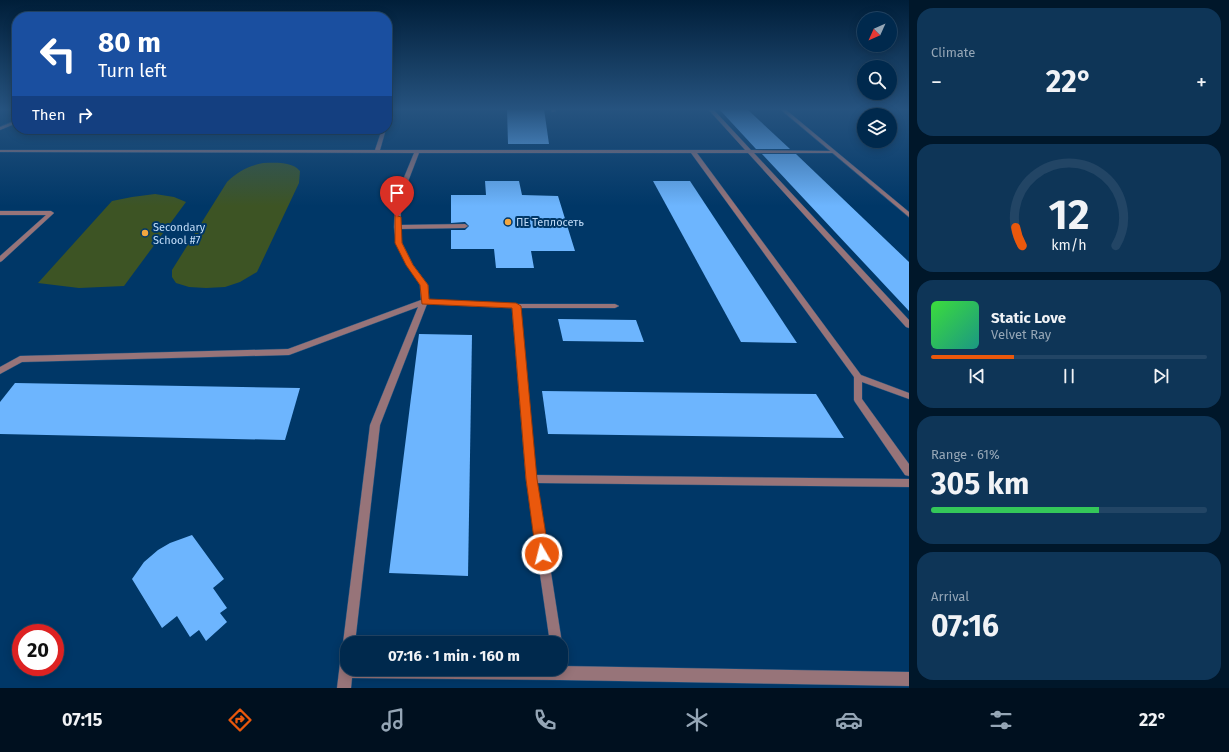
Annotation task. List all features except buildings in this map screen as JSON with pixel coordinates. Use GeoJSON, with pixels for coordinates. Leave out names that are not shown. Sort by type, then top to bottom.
{"type":"FeatureCollection","features":[{"type":"Feature","properties":{"kind":"street"},"geometry":{"type":"LineString","coordinates":[[377,152],[380,141]]}},
{"type":"Feature","properties":{"kind":"street"},"geometry":{"type":"LineString","coordinates":[[740,141],[909,325]]}},
{"type":"Feature","properties":{"kind":"street"},"geometry":{"type":"LineString","coordinates":[[820,141],[909,215]]}},
{"type":"Feature","properties":{"kind":"street"},"geometry":{"type":"LineString","coordinates":[[0,152],[833,152]]}},
{"type":"Feature","properties":{"kind":"street"},"geometry":{"type":"LineString","coordinates":[[350,636],[375,425],[425,302],[424,285],[410,265],[399,243],[397,227],[398,207],[405,182],[414,162],[416,152]]}},
{"type":"Feature","properties":{"kind":"street"},"geometry":{"type":"LineString","coordinates":[[693,152],[858,377],[909,396]]}},
{"type":"Feature","properties":{"kind":"street"},"geometry":{"type":"LineString","coordinates":[[0,213],[51,213],[0,260]]}},
{"type":"Feature","properties":{"kind":"street"},"geometry":{"type":"LineString","coordinates":[[397,227],[464,226]]}},
{"type":"Feature","properties":{"kind":"street"},"geometry":{"type":"LineString","coordinates":[[0,371],[20,359],[289,352],[425,302],[516,306],[615,306]]}},
{"type":"Feature","properties":{"kind":"street"},"geometry":{"type":"LineString","coordinates":[[516,306],[531,479],[555,636]]}},
{"type":"Feature","properties":{"kind":"street"},"geometry":{"type":"LineString","coordinates":[[858,377],[858,400],[909,472]]}},
{"type":"Feature","properties":{"kind":"street"},"geometry":{"type":"LineString","coordinates":[[531,479],[909,483]]}},
{"type":"Feature","properties":{"kind":"street"},"geometry":{"type":"LineString","coordinates":[[568,671],[909,680]]}},
{"type":"Feature","properties":{"kind":"street"},"geometry":{"type":"LineString","coordinates":[[344,688],[346,676]]}},
{"type":"Feature","properties":{"kind":"green space"},"geometry":{"type":"Polygon","coordinates":[[[263,163],[288,164],[300,171],[299,183],[257,272],[240,282],[225,287],[189,287],[176,283],[172,277],[172,270],[227,182],[244,170],[263,163]]]}},
{"type":"Feature","properties":{"kind":"green space"},"geometry":{"type":"Polygon","coordinates":[[[155,194],[174,197],[186,202],[124,286],[79,288],[38,283],[112,201],[155,194]]]}},
{"type":"Feature","properties":{"kind":"place","name":"ПЕ Теплосеть"},"geometry":{"type":"Point","coordinates":[508,222]}},
{"type":"Feature","properties":{"kind":"place","name":"Secondary School #7"},"geometry":{"type":"Point","coordinates":[145,233]}},
{"type":"Feature","properties":{"kind":"route"},"geometry":{"type":"LineString","coordinates":[[397,217],[399,243],[410,265],[424,285],[425,302],[516,306],[531,479],[542,554]]}}]}
